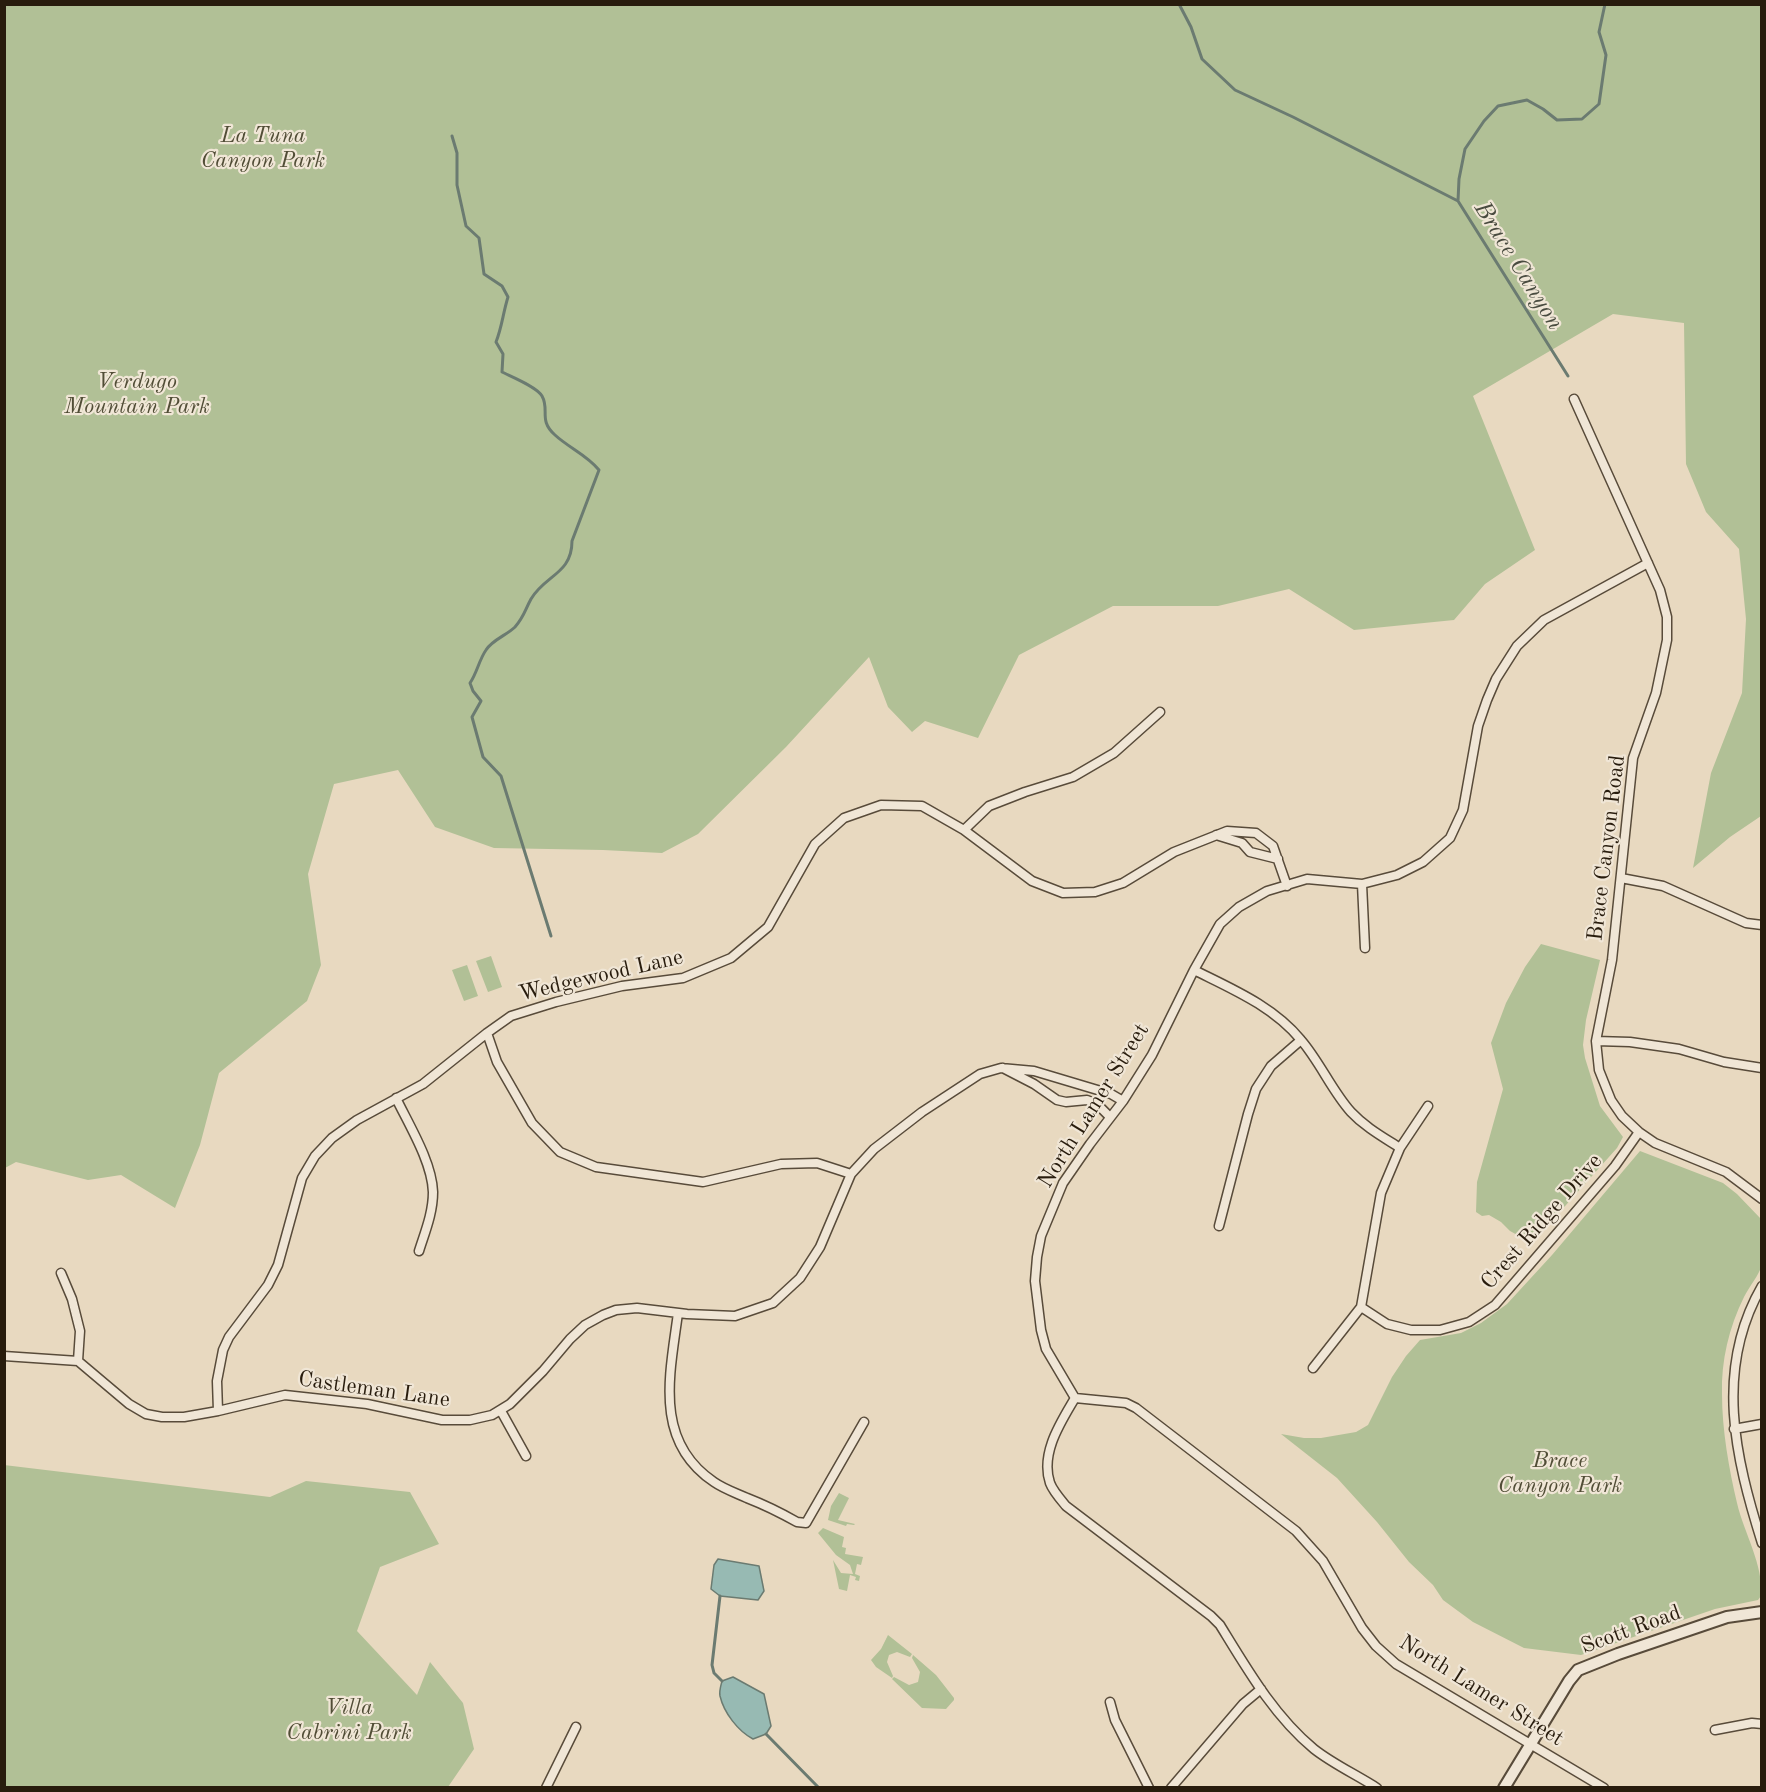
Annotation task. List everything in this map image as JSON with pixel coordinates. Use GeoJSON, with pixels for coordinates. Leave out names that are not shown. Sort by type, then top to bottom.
{"type":"FeatureCollection","features":[{"type":"Feature","properties":{"kind":"street","name":"Brace Canyon Road"},"geometry":{"type":"LineString","coordinates":[[1574,399],[1660,590],[1667,617],[1666,640],[1656,693],[1633,758],[1611,960],[1596,1041],[1599,1070],[1611,1100],[1622,1116],[1639,1132],[1654,1143],[1726,1172],[1761,1199]]}},
{"type":"Feature","properties":{"kind":"street","name":"North Lamer Street"},"geometry":{"type":"LineString","coordinates":[[1604,1788],[1396,1664],[1376,1646],[1362,1629],[1323,1561],[1296,1531],[1136,1408],[1126,1403],[1075,1398],[1046,1349],[1041,1330],[1035,1281],[1041,1236],[1063,1183],[1123,1101],[1152,1055],[1194,970],[1220,924],[1239,906],[1267,891],[1307,879],[1362,884],[1397,875],[1423,862],[1450,838],[1463,810],[1478,726],[1496,679],[1517,646],[1544,620],[1648,563]]}},
{"type":"Feature","properties":{"kind":"street"},"geometry":{"type":"LineString","coordinates":[[964,830],[989,806],[1073,777],[1114,753],[1160,712]]}},
{"type":"Feature","properties":{"kind":"street","name":"Wedgewood Lane"},"geometry":{"type":"LineString","coordinates":[[218,1412],[217,1381],[223,1350],[229,1337],[268,1285],[278,1265],[302,1178],[315,1156],[332,1138],[423,1084],[511,1016],[622,986],[683,978],[731,958],[768,927],[814,844],[844,818],[881,805],[922,806],[964,830],[1032,881],[1064,893],[1095,892],[1123,883],[1174,852],[1227,831],[1256,833],[1273,846],[1287,886]]}},
{"type":"Feature","properties":{"kind":"street"},"geometry":{"type":"LineString","coordinates":[[1216,835],[1242,843],[1250,852],[1278,859]]}},
{"type":"Feature","properties":{"kind":"street"},"geometry":{"type":"LineString","coordinates":[[1621,878],[1663,885],[1746,923],[1761,926]]}},
{"type":"Feature","properties":{"kind":"street"},"geometry":{"type":"LineString","coordinates":[[1362,884],[1365,948]]}},
{"type":"Feature","properties":{"kind":"street"},"geometry":{"type":"LineString","coordinates":[[1194,970],[1249,998],[1276,1015],[1301,1040],[1351,1112],[1372,1130],[1400,1148]]}},
{"type":"Feature","properties":{"kind":"street"},"geometry":{"type":"LineString","coordinates":[[487,1033],[497,1062],[532,1123],[560,1152],[596,1167],[703,1182],[781,1164],[817,1163],[851,1174]]}},
{"type":"Feature","properties":{"kind":"street"},"geometry":{"type":"LineString","coordinates":[[1219,1226],[1248,1114],[1257,1089],[1271,1066],[1301,1040]]}},
{"type":"Feature","properties":{"kind":"street"},"geometry":{"type":"LineString","coordinates":[[1596,1041],[1630,1042],[1679,1049],[1724,1062],[1761,1068]]}},
{"type":"Feature","properties":{"kind":"street"},"geometry":{"type":"LineString","coordinates":[[1001,1068],[1034,1084],[1057,1100],[1066,1102],[1087,1100],[1097,1104],[1110,1117]]}},
{"type":"Feature","properties":{"kind":"street","name":"Castleman Lane"},"geometry":{"type":"LineString","coordinates":[[78,1361],[129,1404],[146,1414],[162,1417],[183,1417],[218,1412],[285,1395],[367,1404],[442,1420],[470,1420],[501,1411],[535,1379],[585,1324],[603,1315],[616,1310],[638,1308],[735,1316],[773,1303],[800,1278],[820,1247],[851,1174],[874,1149],[980,1074],[1001,1068],[1034,1071],[1111,1094],[1123,1101]]}},
{"type":"Feature","properties":{"kind":"street"},"geometry":{"type":"LineString","coordinates":[[396,1098],[428,1166],[433,1192],[430,1218],[419,1251]]}},
{"type":"Feature","properties":{"kind":"street"},"geometry":{"type":"LineString","coordinates":[[1313,1368],[1361,1307],[1381,1193],[1400,1148],[1428,1106]]}},
{"type":"Feature","properties":{"kind":"street","name":"Crest Ridge Drive"},"geometry":{"type":"LineString","coordinates":[[1361,1307],[1387,1324],[1411,1330],[1440,1330],[1469,1322],[1495,1305],[1615,1166],[1639,1132]]}},
{"type":"Feature","properties":{"kind":"street"},"geometry":{"type":"LineString","coordinates":[[4,1356],[78,1361],[80,1331],[72,1299],[61,1273]]}},
{"type":"Feature","properties":{"kind":"street"},"geometry":{"type":"LineString","coordinates":[[1761,1286],[1743,1328],[1735,1356],[1732,1391],[1734,1429],[1750,1506],[1761,1543]]}},
{"type":"Feature","properties":{"kind":"street"},"geometry":{"type":"LineString","coordinates":[[678,1313],[668,1391],[669,1409],[685,1454],[697,1469],[730,1491],[802,1524],[809,1520],[864,1422]]}},
{"type":"Feature","properties":{"kind":"street"},"geometry":{"type":"LineString","coordinates":[[1075,1398],[1051,1444],[1048,1460],[1050,1483],[1057,1495],[1066,1506],[1211,1616],[1220,1625],[1261,1689],[1295,1732],[1316,1750],[1377,1788]]}},
{"type":"Feature","properties":{"kind":"street"},"geometry":{"type":"LineString","coordinates":[[501,1411],[526,1456]]}},
{"type":"Feature","properties":{"kind":"street"},"geometry":{"type":"LineString","coordinates":[[1734,1429],[1761,1424]]}},
{"type":"Feature","properties":{"kind":"street","name":"Scott Road"},"geometry":{"type":"LineString","coordinates":[[1504,1788],[1578,1670],[1617,1654],[1727,1617],[1761,1612]]}},
{"type":"Feature","properties":{"kind":"street"},"geometry":{"type":"LineString","coordinates":[[1171,1788],[1243,1704],[1261,1689]]}},
{"type":"Feature","properties":{"kind":"street"},"geometry":{"type":"LineString","coordinates":[[1110,1702],[1115,1720],[1149,1788]]}},
{"type":"Feature","properties":{"kind":"street"},"geometry":{"type":"LineString","coordinates":[[1715,1730],[1752,1723],[1761,1724]]}},
{"type":"Feature","properties":{"kind":"street"},"geometry":{"type":"LineString","coordinates":[[546,1788],[576,1727]]}},
{"type":"Feature","properties":{"kind":"green space"},"geometry":{"type":"Polygon","coordinates":[[[4,5],[1761,5],[1761,816],[1730,837],[1693,868],[1711,773],[1742,693],[1746,619],[1739,549],[1706,512],[1686,464],[1684,323],[1613,314],[1473,396],[1535,550],[1485,584],[1454,620],[1354,630],[1289,589],[1218,606],[1113,606],[1019,655],[978,738],[925,721],[912,732],[888,707],[869,657],[786,747],[698,834],[662,853],[494,848],[435,827],[398,770],[334,784],[308,874],[321,965],[307,1001],[219,1073],[200,1145],[175,1208],[121,1175],[88,1180],[16,1162],[5,1168],[4,5]]]}},
{"type":"Feature","properties":{"kind":"green space"},"geometry":{"type":"Polygon","coordinates":[[[1541,944],[1600,960],[1586,1020],[1583,1045],[1600,1106],[1623,1137],[1617,1148],[1532,1243],[1510,1231],[1489,1215],[1482,1216],[1476,1212],[1477,1182],[1503,1089],[1491,1043],[1506,1003],[1525,967],[1541,944]]]}},
{"type":"Feature","properties":{"kind":"green space"},"geometry":{"type":"Polygon","coordinates":[[[491,956],[502,987],[488,992],[476,961],[491,956]]]}},
{"type":"Feature","properties":{"kind":"green space"},"geometry":{"type":"Polygon","coordinates":[[[467,965],[478,996],[464,1001],[452,970],[467,965]]]}},
{"type":"Feature","properties":{"kind":"green space","name":"Brace Canyon Park"},"geometry":{"type":"Polygon","coordinates":[[[1640,1151],[1723,1183],[1761,1219],[1762,1265],[1744,1297],[1730,1332],[1723,1369],[1722,1408],[1731,1477],[1740,1514],[1760,1573],[1761,1596],[1758,1600],[1715,1609],[1581,1655],[1524,1648],[1473,1622],[1443,1600],[1433,1585],[1409,1562],[1337,1478],[1281,1434],[1321,1438],[1356,1432],[1368,1425],[1392,1377],[1420,1340],[1461,1333],[1481,1323],[1507,1304],[1552,1255],[1640,1151]]]}},
{"type":"Feature","properties":{"kind":"green space","name":"Villa Cabrini Park"},"geometry":{"type":"Polygon","coordinates":[[[4,1465],[270,1497],[306,1481],[410,1492],[439,1544],[380,1567],[357,1631],[417,1695],[430,1662],[463,1703],[474,1749],[448,1787],[5,1787],[4,1465]]]}},
{"type":"Feature","properties":{"kind":"green space"},"geometry":{"type":"Polygon","coordinates":[[[839,1493],[849,1498],[838,1520],[854,1525],[847,1524],[846,1526],[828,1520],[831,1506],[839,1493]]]}},
{"type":"Feature","properties":{"kind":"green space"},"geometry":{"type":"Polygon","coordinates":[[[823,1528],[844,1537],[842,1547],[846,1548],[845,1554],[863,1557],[861,1565],[857,1564],[855,1574],[860,1576],[859,1581],[850,1575],[847,1591],[839,1589],[833,1560],[841,1573],[853,1574],[850,1565],[836,1555],[818,1533],[823,1528]]]}},
{"type":"Feature","properties":{"kind":"green space"},"geometry":{"type":"Polygon","coordinates":[[[888,1635],[912,1654],[910,1657],[897,1652],[889,1655],[887,1662],[892,1678],[876,1667],[871,1660],[881,1649],[888,1635]]]}},
{"type":"Feature","properties":{"kind":"green space"},"geometry":{"type":"Polygon","coordinates":[[[913,1655],[936,1675],[954,1698],[946,1709],[922,1708],[892,1679],[894,1677],[909,1685],[918,1682],[920,1672],[912,1658],[913,1655]]]}},
{"type":"Feature","properties":{"kind":"water"},"geometry":{"type":"Polygon","coordinates":[[[718,1559],[759,1566],[764,1591],[758,1600],[720,1596],[711,1589],[714,1565],[718,1559]]]}},
{"type":"Feature","properties":{"kind":"water"},"geometry":{"type":"Polygon","coordinates":[[[733,1677],[764,1694],[771,1726],[766,1734],[753,1739],[742,1731],[728,1715],[720,1696],[720,1690],[722,1681],[733,1677]]]}},
{"type":"Feature","properties":{"kind":"waterway"},"geometry":{"type":"LineString","coordinates":[[1179,4],[1191,27],[1202,59],[1235,90],[1458,201]]}},
{"type":"Feature","properties":{"kind":"waterway","name":"Brace Canyon"},"geometry":{"type":"LineString","coordinates":[[1568,376],[1458,201],[1459,179],[1465,149],[1484,121],[1498,106],[1527,100],[1557,120],[1582,119],[1599,104],[1606,55],[1599,32],[1605,4]]}},
{"type":"Feature","properties":{"kind":"waterway"},"geometry":{"type":"LineString","coordinates":[[452,136],[457,153],[457,185],[466,226],[479,238],[484,274],[502,286],[508,297],[496,342],[503,354],[502,372],[524,382],[542,396],[550,430],[599,470],[572,541],[568,561],[537,591],[515,627],[489,646],[470,683],[481,701],[472,717],[483,757],[501,776],[551,936]]}},
{"type":"Feature","properties":{"kind":"waterway"},"geometry":{"type":"LineString","coordinates":[[720,1596],[712,1665],[714,1673],[722,1681]]}},
{"type":"Feature","properties":{"kind":"waterway"},"geometry":{"type":"LineString","coordinates":[[766,1734],[819,1788]]}},
{"type":"Feature","properties":{"kind":"park label","name":"La Tuna Canyon Park"},"geometry":{"type":"Point","coordinates":[263,148]}},
{"type":"Feature","properties":{"kind":"park label","name":"Verdugo Mountain Park"},"geometry":{"type":"Point","coordinates":[137,394]}}]}
